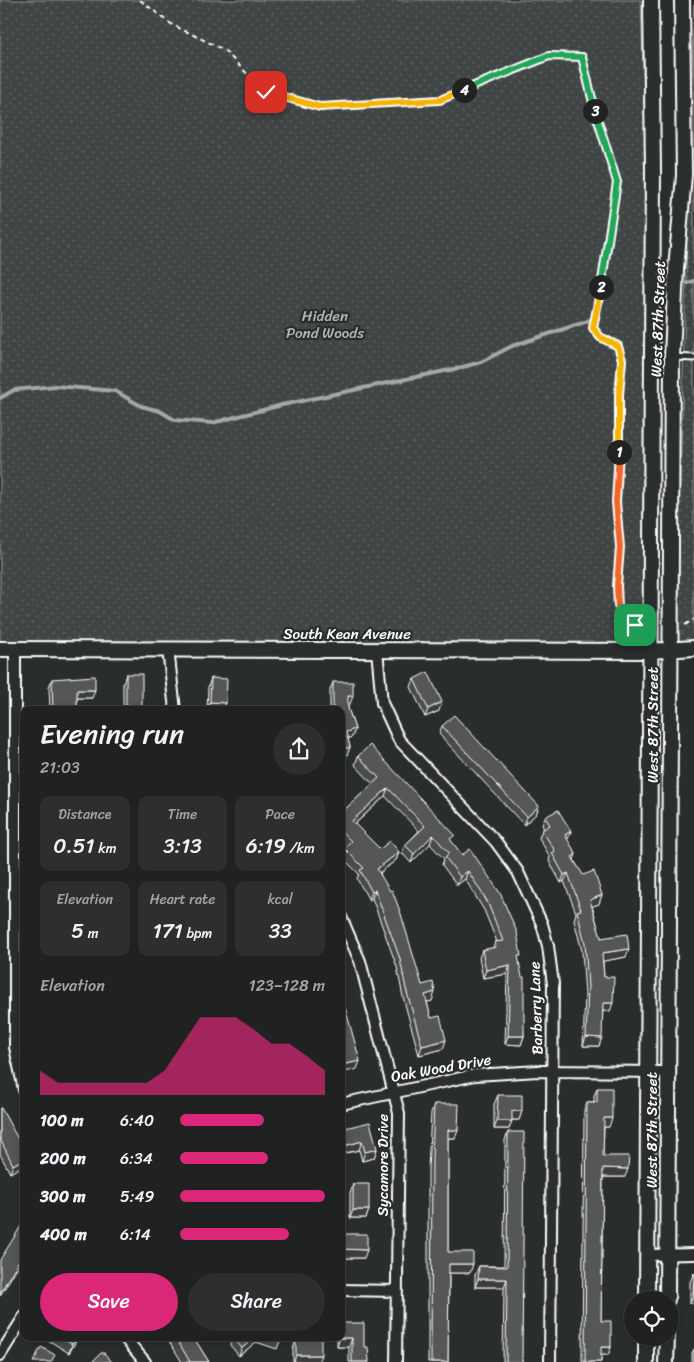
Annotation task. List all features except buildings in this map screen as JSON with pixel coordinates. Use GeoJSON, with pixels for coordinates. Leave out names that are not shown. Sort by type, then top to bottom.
{"type":"FeatureCollection","features":[{"type":"Feature","properties":{"kind":"main road","name":"West 87th Street"},"geometry":{"type":"LineString","coordinates":[[647,1291],[648,651],[653,181],[651,0]]}},
{"type":"Feature","properties":{"kind":"main road","name":"West 87th Street"},"geometry":{"type":"LineString","coordinates":[[667,1291],[672,357],[676,269],[684,175],[682,0]]}},
{"type":"Feature","properties":{"kind":"main road","name":"South Kean Avenue"},"geometry":{"type":"LineString","coordinates":[[0,649],[669,651],[694,648]]}},
{"type":"Feature","properties":{"kind":"main road"},"geometry":{"type":"LineString","coordinates":[[646,1346],[646,1362]]}},
{"type":"Feature","properties":{"kind":"main road"},"geometry":{"type":"LineString","coordinates":[[666,1346],[666,1362]]}},
{"type":"Feature","properties":{"kind":"street"},"geometry":{"type":"LineString","coordinates":[[15,649],[15,1047],[20,1071]]}},
{"type":"Feature","properties":{"kind":"street"},"geometry":{"type":"LineString","coordinates":[[168,650],[175,706]]}},
{"type":"Feature","properties":{"kind":"street","name":"Barberry Lane"},"geometry":{"type":"LineString","coordinates":[[377,650],[382,704],[400,740],[501,848],[518,872],[542,924],[551,965],[550,1362]]}},
{"type":"Feature","properties":{"kind":"street","name":"Sycamore Drive"},"geometry":{"type":"LineString","coordinates":[[345,926],[360,961],[395,1091],[399,1113],[396,1362]]}},
{"type":"Feature","properties":{"kind":"street","name":"Oak Wood Drive"},"geometry":{"type":"LineString","coordinates":[[345,1103],[475,1075],[552,1072],[668,1072]]}},
{"type":"Feature","properties":{"kind":"street"},"geometry":{"type":"LineString","coordinates":[[648,1255],[694,1254]]}},
{"type":"Feature","properties":{"kind":"street"},"geometry":{"type":"LineString","coordinates":[[345,1290],[397,1291]]}},
{"type":"Feature","properties":{"kind":"street"},"geometry":{"type":"LineString","coordinates":[[0,1355],[20,1323]]}},
{"type":"Feature","properties":{"kind":"street"},"geometry":{"type":"LineString","coordinates":[[128,1341],[145,1362]]}},
{"type":"Feature","properties":{"kind":"lane"},"geometry":{"type":"LineString","coordinates":[[672,357],[694,358]]}},
{"type":"Feature","properties":{"kind":"path"},"geometry":{"type":"LineString","coordinates":[[140,0],[171,24],[224,50],[266,92],[320,107],[440,100],[549,56],[582,57],[595,113],[617,182],[608,253],[593,328],[600,337],[618,346],[622,360],[619,395],[619,469],[616,502],[620,547],[617,586],[618,606],[635,625]]}},
{"type":"Feature","properties":{"kind":"path"},"geometry":{"type":"LineString","coordinates":[[685,624],[694,619]]}},
{"type":"Feature","properties":{"kind":"green space","name":"Hidden Pond Woods"},"geometry":{"type":"Polygon","coordinates":[[[0,0],[641,0],[659,612],[676,613],[694,4],[694,644],[0,648],[0,0]]]}},
{"type":"Feature","properties":{"kind":"waterway"},"geometry":{"type":"LineString","coordinates":[[687,283],[694,281]]}},
{"type":"Feature","properties":{"kind":"waterway"},"geometry":{"type":"LineString","coordinates":[[0,398],[14,390],[55,386],[115,391],[141,406],[160,411],[175,420],[212,423],[282,405],[459,368],[481,362],[512,346],[591,320]]}},
{"type":"Feature","properties":{"kind":"route"},"geometry":{"type":"LineString","coordinates":[[266,92],[320,107],[440,100],[549,56],[582,57],[595,113],[617,182],[608,253],[593,328],[600,337],[618,346],[622,360],[619,395],[619,469],[616,502],[620,547],[617,586],[618,606],[635,625]]}}]}
